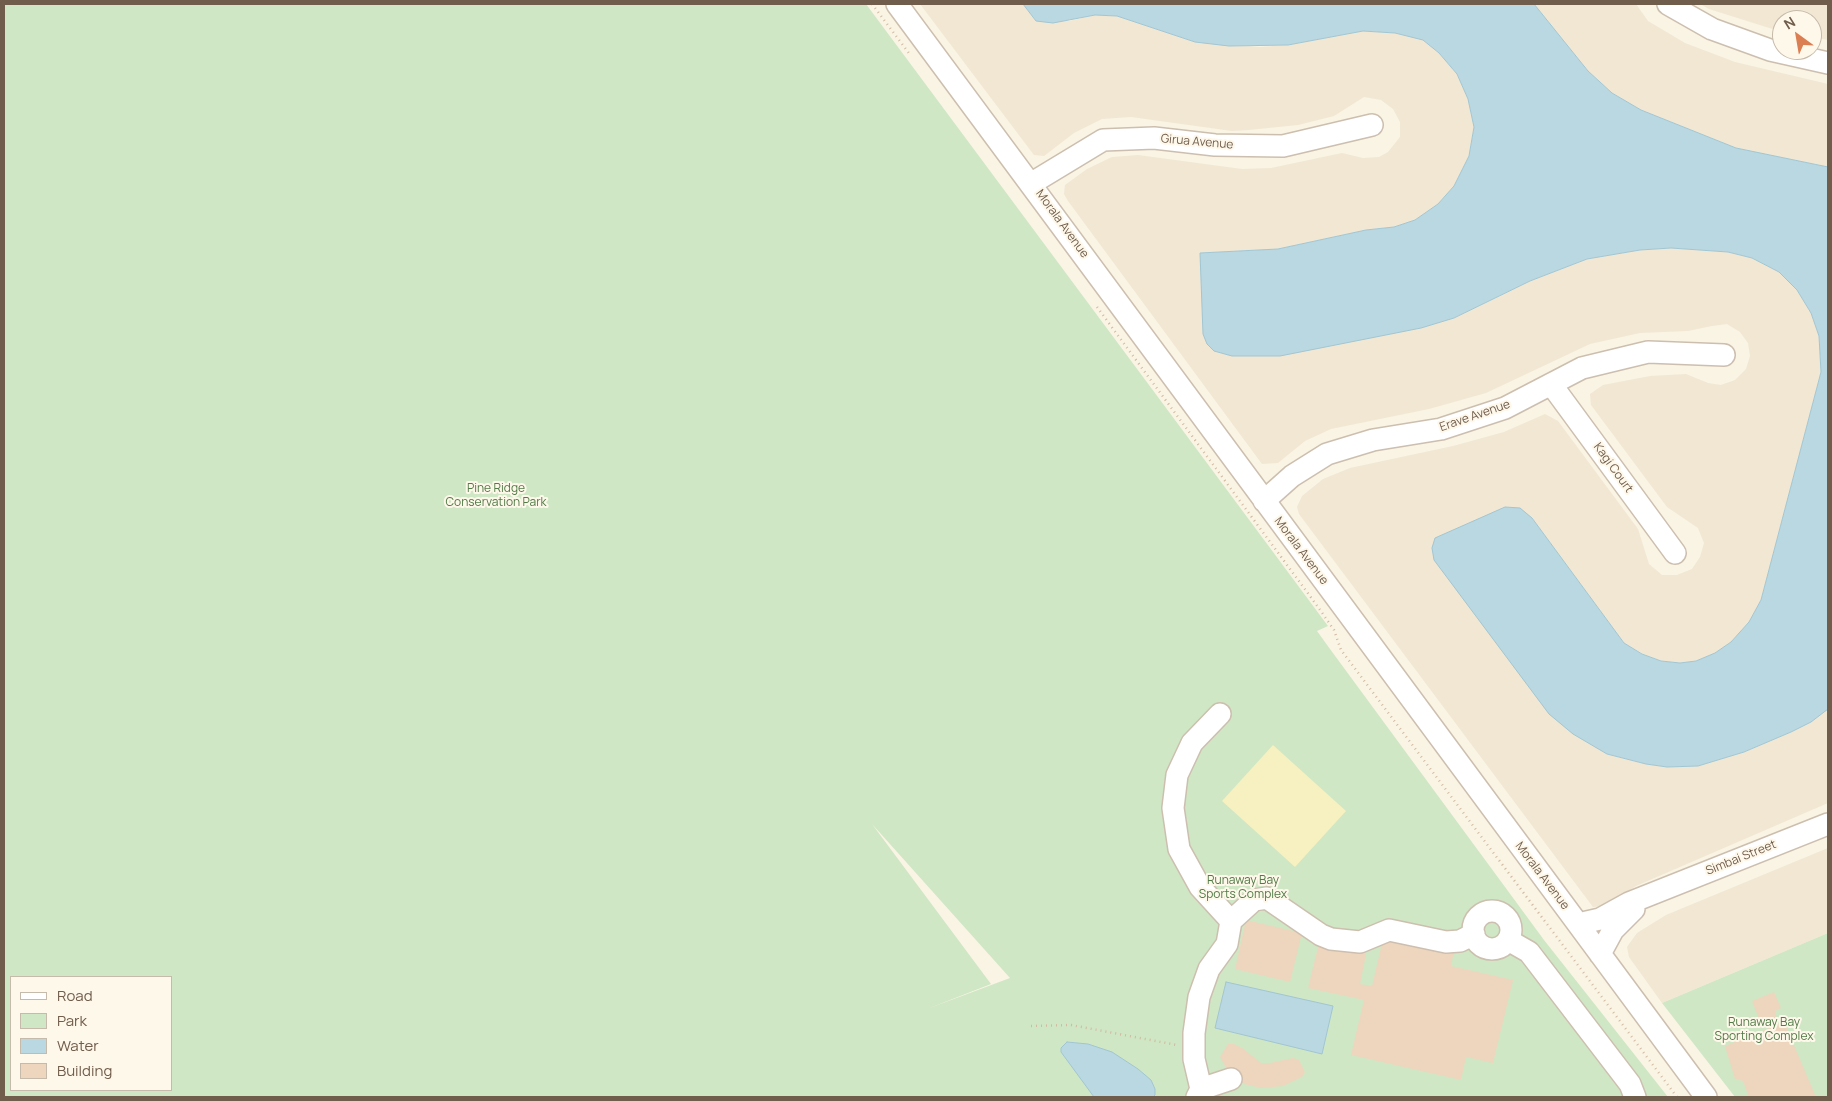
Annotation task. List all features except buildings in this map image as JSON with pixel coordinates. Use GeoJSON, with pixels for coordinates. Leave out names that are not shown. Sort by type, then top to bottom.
{"type":"FeatureCollection","features":[{"type":"Feature","properties":{"kind":"street","name":"Morala Avenue"},"geometry":{"type":"LineString","coordinates":[[897,4],[1032,183],[1264,501],[1706,1097]]}},
{"type":"Feature","properties":{"kind":"street"},"geometry":{"type":"LineString","coordinates":[[1668,4],[1712,29],[1770,50],[1828,63]]}},
{"type":"Feature","properties":{"kind":"street","name":"Girua Avenue"},"geometry":{"type":"LineString","coordinates":[[1032,183],[1103,140],[1154,138],[1215,145],[1283,146],[1372,125]]}},
{"type":"Feature","properties":{"kind":"street","name":"Erave Avenue"},"geometry":{"type":"LineString","coordinates":[[1264,501],[1299,471],[1327,454],[1373,440],[1442,429],[1505,408],[1582,368],[1648,352],[1724,355]]}},
{"type":"Feature","properties":{"kind":"street","name":"Kagi Court"},"geometry":{"type":"LineString","coordinates":[[1551,384],[1675,553]]}},
{"type":"Feature","properties":{"kind":"street"},"geometry":{"type":"LineString","coordinates":[[1220,714],[1192,743],[1177,775],[1173,808],[1179,849],[1200,887],[1230,921]]}},
{"type":"Feature","properties":{"kind":"street","name":"Simbai Street"},"geometry":{"type":"LineString","coordinates":[[1578,924],[1600,919],[1629,903],[1828,824]]}},
{"type":"Feature","properties":{"kind":"street","name":"Simbai Street"},"geometry":{"type":"LineString","coordinates":[[1600,954],[1617,925],[1654,893]]}},
{"type":"Feature","properties":{"kind":"street"},"geometry":{"type":"LineString","coordinates":[[1232,1079],[1199,1093],[1194,1048],[1199,997],[1209,969],[1226,944],[1230,921],[1254,900],[1267,898],[1308,928],[1331,939],[1360,942],[1390,930],[1446,942],[1460,941],[1474,934]]}},
{"type":"Feature","properties":{"kind":"street"},"geometry":{"type":"LineString","coordinates":[[1493,910],[1505,916],[1510,922],[1511,929],[1508,940],[1504,945],[1490,948],[1480,944],[1473,928],[1477,918],[1493,910]]}},
{"type":"Feature","properties":{"kind":"street"},"geometry":{"type":"LineString","coordinates":[[1508,940],[1528,952],[1630,1084],[1635,1097]]}},
{"type":"Feature","properties":{"kind":"path"},"geometry":{"type":"LineString","coordinates":[[872,4],[913,58]]}},
{"type":"Feature","properties":{"kind":"path"},"geometry":{"type":"LineString","coordinates":[[1094,302],[1318,607],[1334,630],[1341,650],[1677,1097]]}},
{"type":"Feature","properties":{"kind":"path"},"geometry":{"type":"LineString","coordinates":[[1031,1026],[1071,1025],[1194,1048]]}},
{"type":"Feature","properties":{"kind":"shaded area"},"geometry":{"type":"Polygon","coordinates":[[[920,4],[1023,4],[1036,21],[1069,21],[1095,15],[1117,16],[1195,42],[1260,47],[1288,45],[1363,31],[1395,33],[1423,39],[1439,53],[1457,74],[1468,99],[1474,127],[1469,156],[1454,186],[1438,204],[1415,220],[1394,227],[1366,230],[1278,249],[1200,253],[1232,356],[1254,354],[1454,318],[1530,281],[1587,259],[1640,250],[1671,248],[1728,252],[1752,258],[1779,272],[1797,290],[1811,313],[1819,336],[1821,372],[1761,600],[1749,622],[1731,642],[1715,653],[1696,661],[1680,663],[1661,661],[1643,654],[1624,643],[1532,518],[1607,754],[1646,764],[1667,767],[1698,766],[1744,752],[1791,732],[1828,708],[1828,803],[1636,886],[1605,906],[1593,907],[1299,514],[1297,507],[1302,496],[1323,479],[1350,468],[1453,446],[1504,432],[1545,414],[1558,421],[1638,529],[1649,564],[1662,575],[1677,575],[1692,569],[1700,557],[1704,543],[1698,528],[1667,507],[1591,405],[1590,394],[1603,385],[1650,376],[1686,374],[1708,383],[1721,385],[1735,380],[1746,369],[1750,356],[1748,343],[1740,332],[1727,324],[1688,331],[1640,333],[1590,344],[1486,393],[1429,409],[1331,429],[1305,441],[1278,463],[1262,464],[1068,201],[1064,194],[1065,185],[1087,169],[1112,157],[1138,155],[1242,169],[1271,168],[1342,153],[1363,158],[1379,157],[1388,152],[1400,137],[1400,122],[1393,109],[1381,100],[1364,97],[1334,116],[1298,125],[1232,131],[1131,117],[1102,119],[1074,133],[1044,156],[1034,155],[920,4]]]}},
{"type":"Feature","properties":{"kind":"shaded area"},"geometry":{"type":"Polygon","coordinates":[[[1534,4],[1636,4],[1648,21],[1685,43],[1735,62],[1828,84],[1828,167],[1736,148],[1641,110],[1612,93],[1588,71],[1534,4]]]}},
{"type":"Feature","properties":{"kind":"shaded area"},"geometry":{"type":"Polygon","coordinates":[[[1700,4],[1828,4],[1828,40],[1822,39],[1822,10],[1772,10],[1772,29],[1709,9],[1700,4]]]}},
{"type":"Feature","properties":{"kind":"shaded area"},"geometry":{"type":"Polygon","coordinates":[[[1828,848],[1828,933],[1662,1003],[1629,957],[1627,947],[1637,933],[1666,915],[1828,848]]]}},
{"type":"Feature","properties":{"kind":"green space","name":"Pine Ridge Conservation Park"},"geometry":{"type":"Polygon","coordinates":[[[4,4],[866,4],[1328,626],[1317,631],[1330,649],[1544,940],[1668,1097],[4,1097],[4,4]],[[872,824],[991,984],[927,1009],[1010,978],[872,824]]]}},
{"type":"Feature","properties":{"kind":"green space","name":"Runaway Bay Sporting Complex"},"geometry":{"type":"Polygon","coordinates":[[[1828,933],[1828,1097],[1735,1097],[1662,1003],[1828,933]]]}},
{"type":"Feature","properties":{"kind":"sand"},"geometry":{"type":"Polygon","coordinates":[[[1273,745],[1346,811],[1295,867],[1222,801],[1273,745]]]}},
{"type":"Feature","properties":{"kind":"water"},"geometry":{"type":"Polygon","coordinates":[[[1023,4],[1534,4],[1588,71],[1612,93],[1641,110],[1736,148],[1828,167],[1828,709],[1811,722],[1791,732],[1744,752],[1698,766],[1667,767],[1646,764],[1607,754],[1573,734],[1549,714],[1434,560],[1432,548],[1435,538],[1505,507],[1520,508],[1532,518],[1624,643],[1642,654],[1661,661],[1680,663],[1696,661],[1715,653],[1731,642],[1749,622],[1761,600],[1821,372],[1819,336],[1811,313],[1797,290],[1779,272],[1752,258],[1728,252],[1671,248],[1640,250],[1587,259],[1530,281],[1454,318],[1421,328],[1280,356],[1232,356],[1214,351],[1207,344],[1203,334],[1200,253],[1278,249],[1366,230],[1394,227],[1415,220],[1438,204],[1454,186],[1469,156],[1474,127],[1468,99],[1457,74],[1439,53],[1423,40],[1395,33],[1363,31],[1288,45],[1229,46],[1195,42],[1117,16],[1095,15],[1053,23],[1036,21],[1023,4]]]}},
{"type":"Feature","properties":{"kind":"water"},"geometry":{"type":"Polygon","coordinates":[[[1226,982],[1333,1006],[1322,1054],[1215,1028],[1226,982]]]}},
{"type":"Feature","properties":{"kind":"water"},"geometry":{"type":"Polygon","coordinates":[[[1067,1042],[1088,1044],[1112,1052],[1151,1080],[1155,1089],[1155,1095],[1153,1097],[1094,1097],[1061,1052],[1061,1048],[1067,1042]]]}},
{"type":"Feature","properties":{"kind":"park label","name":"Runaway Bay Sports Complex"},"geometry":{"type":"Point","coordinates":[1243,888]}}]}
